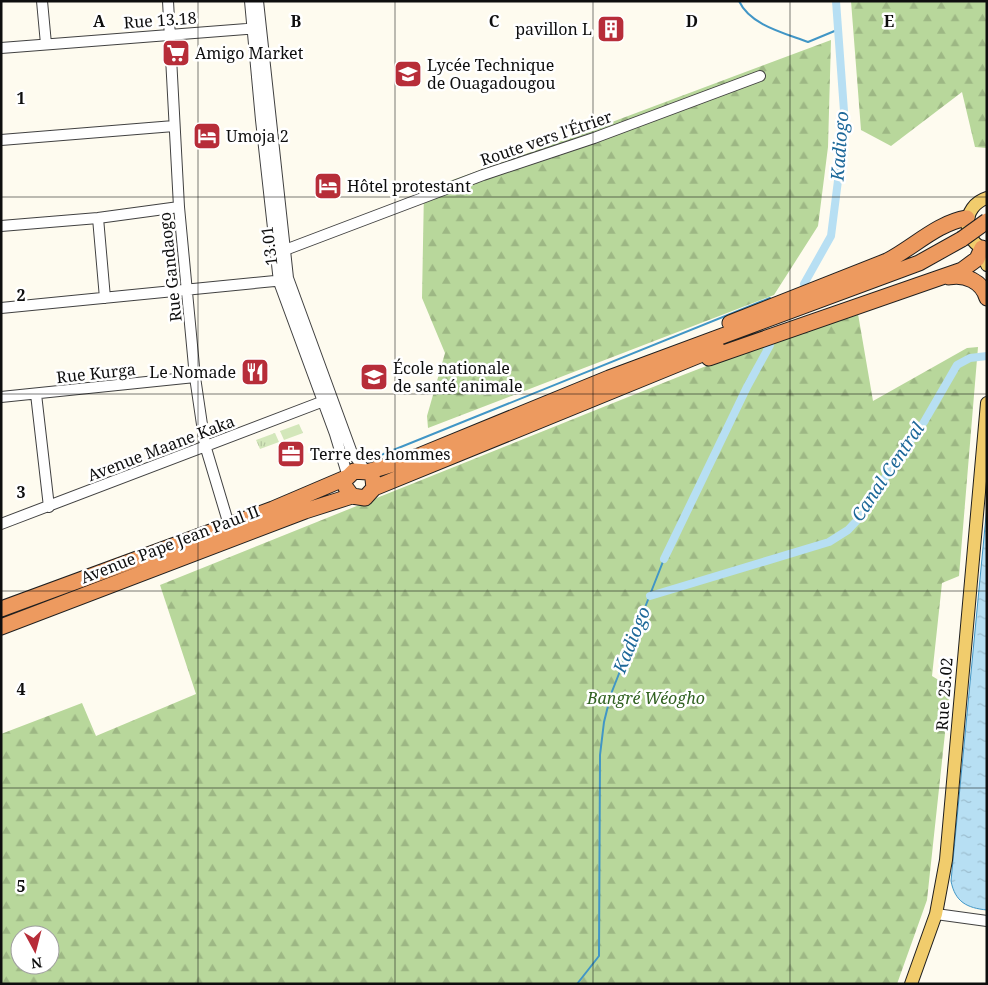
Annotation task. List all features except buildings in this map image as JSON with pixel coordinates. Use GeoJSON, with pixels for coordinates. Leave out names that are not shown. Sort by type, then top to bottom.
{"type":"FeatureCollection","features":[{"type":"Feature","properties":{"kind":"highway"},"geometry":{"type":"LineString","coordinates":[[610,385],[773,304],[887,261],[909,250],[941,226],[968,218]]}},
{"type":"Feature","properties":{"kind":"highway"},"geometry":{"type":"LineString","coordinates":[[964,242],[987,221]]}},
{"type":"Feature","properties":{"kind":"highway"},"geometry":{"type":"LineString","coordinates":[[610,385],[920,263],[987,231]]}},
{"type":"Feature","properties":{"kind":"highway"},"geometry":{"type":"LineString","coordinates":[[610,385],[935,280],[971,266],[984,249]]}},
{"type":"Feature","properties":{"kind":"highway"},"geometry":{"type":"LineString","coordinates":[[935,280],[961,275],[979,284],[987,298]]}},
{"type":"Feature","properties":{"kind":"highway","name":"Avenue Pape Jean Paul II"},"geometry":{"type":"LineString","coordinates":[[1,609],[229,525],[348,477],[359,470],[367,472],[416,457],[610,385]]}},
{"type":"Feature","properties":{"kind":"highway","name":"Avenue Pape Jean Paul II"},"geometry":{"type":"LineString","coordinates":[[4,621],[305,511],[352,496],[365,498],[374,488],[610,385]]}},
{"type":"Feature","properties":{"kind":"highway"},"geometry":{"type":"LineString","coordinates":[[367,472],[373,479],[374,488]]}},
{"type":"Feature","properties":{"kind":"highway"},"geometry":{"type":"LineString","coordinates":[[348,477],[346,488],[352,496]]}},
{"type":"Feature","properties":{"kind":"main road"},"geometry":{"type":"LineString","coordinates":[[987,198],[975,204],[968,218],[968,232],[971,239],[984,249],[987,265]]}},
{"type":"Feature","properties":{"kind":"main road","name":"Rue 25.02"},"geometry":{"type":"LineString","coordinates":[[911,984],[936,914],[946,860],[952,810],[966,618],[987,403]]}},
{"type":"Feature","properties":{"kind":"street"},"geometry":{"type":"LineString","coordinates":[[42,1],[46,44]]}},
{"type":"Feature","properties":{"kind":"street","name":"Rue Gandaogo"},"geometry":{"type":"LineString","coordinates":[[168,1],[179,207],[195,377],[205,445],[229,525]]}},
{"type":"Feature","properties":{"kind":"street","name":"13.01"},"geometry":{"type":"LineString","coordinates":[[250,1],[257,28],[285,250],[284,280]]}},
{"type":"Feature","properties":{"kind":"street","name":"13.01"},"geometry":{"type":"LineString","coordinates":[[258,1],[260,120],[284,280],[328,399],[352,453],[367,472]]}},
{"type":"Feature","properties":{"kind":"street","name":"Rue 13.18"},"geometry":{"type":"LineString","coordinates":[[1,48],[257,28]]}},
{"type":"Feature","properties":{"kind":"street","name":"Route vers l'Étrier"},"geometry":{"type":"LineString","coordinates":[[285,250],[760,76]]}},
{"type":"Feature","properties":{"kind":"street"},"geometry":{"type":"LineString","coordinates":[[1,140],[174,126]]}},
{"type":"Feature","properties":{"kind":"street"},"geometry":{"type":"LineString","coordinates":[[1,226],[98,218],[179,207]]}},
{"type":"Feature","properties":{"kind":"street"},"geometry":{"type":"LineString","coordinates":[[98,218],[105,298]]}},
{"type":"Feature","properties":{"kind":"street"},"geometry":{"type":"LineString","coordinates":[[1,308],[284,280]]}},
{"type":"Feature","properties":{"kind":"street","name":"Rue Kurga"},"geometry":{"type":"LineString","coordinates":[[1,397],[195,377]]}},
{"type":"Feature","properties":{"kind":"street"},"geometry":{"type":"LineString","coordinates":[[36,394],[49,507]]}},
{"type":"Feature","properties":{"kind":"street","name":"13.01"},"geometry":{"type":"LineString","coordinates":[[328,399],[348,477]]}},
{"type":"Feature","properties":{"kind":"street","name":"Avenue Maane Kaka"},"geometry":{"type":"LineString","coordinates":[[1,524],[328,399]]}},
{"type":"Feature","properties":{"kind":"street"},"geometry":{"type":"LineString","coordinates":[[936,914],[987,921]]}},
{"type":"Feature","properties":{"kind":"green space"},"geometry":{"type":"Polygon","coordinates":[[[851,1],[987,1],[987,148],[975,147],[962,92],[891,146],[861,130],[851,1]]]}},
{"type":"Feature","properties":{"kind":"green space"},"geometry":{"type":"Polygon","coordinates":[[[831,40],[828,147],[818,226],[774,295],[428,428],[427,416],[445,353],[422,298],[424,190],[548,146],[831,40]]]}},
{"type":"Feature","properties":{"kind":"green space","name":"Bangré Wéogho"},"geometry":{"type":"Polygon","coordinates":[[[857,308],[873,401],[967,348],[978,347],[959,576],[942,583],[932,676],[950,687],[927,900],[897,984],[1,984],[1,734],[82,703],[96,736],[196,694],[160,585],[683,375],[857,308]]]}},
{"type":"Feature","properties":{"kind":"green space"},"geometry":{"type":"Polygon","coordinates":[[[299,424],[303,433],[284,440],[280,431],[299,424]]]}},
{"type":"Feature","properties":{"kind":"green space"},"geometry":{"type":"Polygon","coordinates":[[[275,433],[279,442],[260,449],[256,440],[275,433]]]}},
{"type":"Feature","properties":{"kind":"water"},"geometry":{"type":"Polygon","coordinates":[[[987,506],[987,910],[974,908],[963,903],[956,894],[951,881],[987,506]]]}},
{"type":"Feature","properties":{"kind":"waterway"},"geometry":{"type":"LineString","coordinates":[[739,1],[744,9],[759,22],[808,42],[837,30]]}},
{"type":"Feature","properties":{"kind":"waterway","name":"Kadiogo"},"geometry":{"type":"LineString","coordinates":[[804,284],[831,236],[845,125],[836,1]]}},
{"type":"Feature","properties":{"kind":"waterway"},"geometry":{"type":"LineString","coordinates":[[376,457],[770,298]]}},
{"type":"Feature","properties":{"kind":"waterway","name":"Kadiogo"},"geometry":{"type":"LineString","coordinates":[[664,559],[747,387],[770,345]]}},
{"type":"Feature","properties":{"kind":"waterway","name":"Canal Central"},"geometry":{"type":"LineString","coordinates":[[650,596],[829,542],[848,530],[864,513],[889,471],[924,422],[957,365],[970,358],[987,356]]}},
{"type":"Feature","properties":{"kind":"waterway","name":"Kadiogo"},"geometry":{"type":"LineString","coordinates":[[577,984],[599,956],[600,755],[604,722],[611,694],[664,559]]}},
{"type":"Feature","properties":{"kind":"place","name":"pavillon L"},"geometry":{"type":"Point","coordinates":[611,29]}},
{"type":"Feature","properties":{"kind":"place","name":"Amigo Market"},"geometry":{"type":"Point","coordinates":[176,53]}},
{"type":"Feature","properties":{"kind":"place","name":"Lycée Technique de Ouagadougou"},"geometry":{"type":"Point","coordinates":[408,74]}},
{"type":"Feature","properties":{"kind":"place","name":"Umoja 2"},"geometry":{"type":"Point","coordinates":[207,136]}},
{"type":"Feature","properties":{"kind":"place","name":"Hôtel protestant"},"geometry":{"type":"Point","coordinates":[328,186]}},
{"type":"Feature","properties":{"kind":"place","name":"Le Nomade"},"geometry":{"type":"Point","coordinates":[255,372]}},
{"type":"Feature","properties":{"kind":"place","name":"École nationale de santé animale"},"geometry":{"type":"Point","coordinates":[374,377]}},
{"type":"Feature","properties":{"kind":"place","name":"Terre des hommes"},"geometry":{"type":"Point","coordinates":[291,454]}}]}
